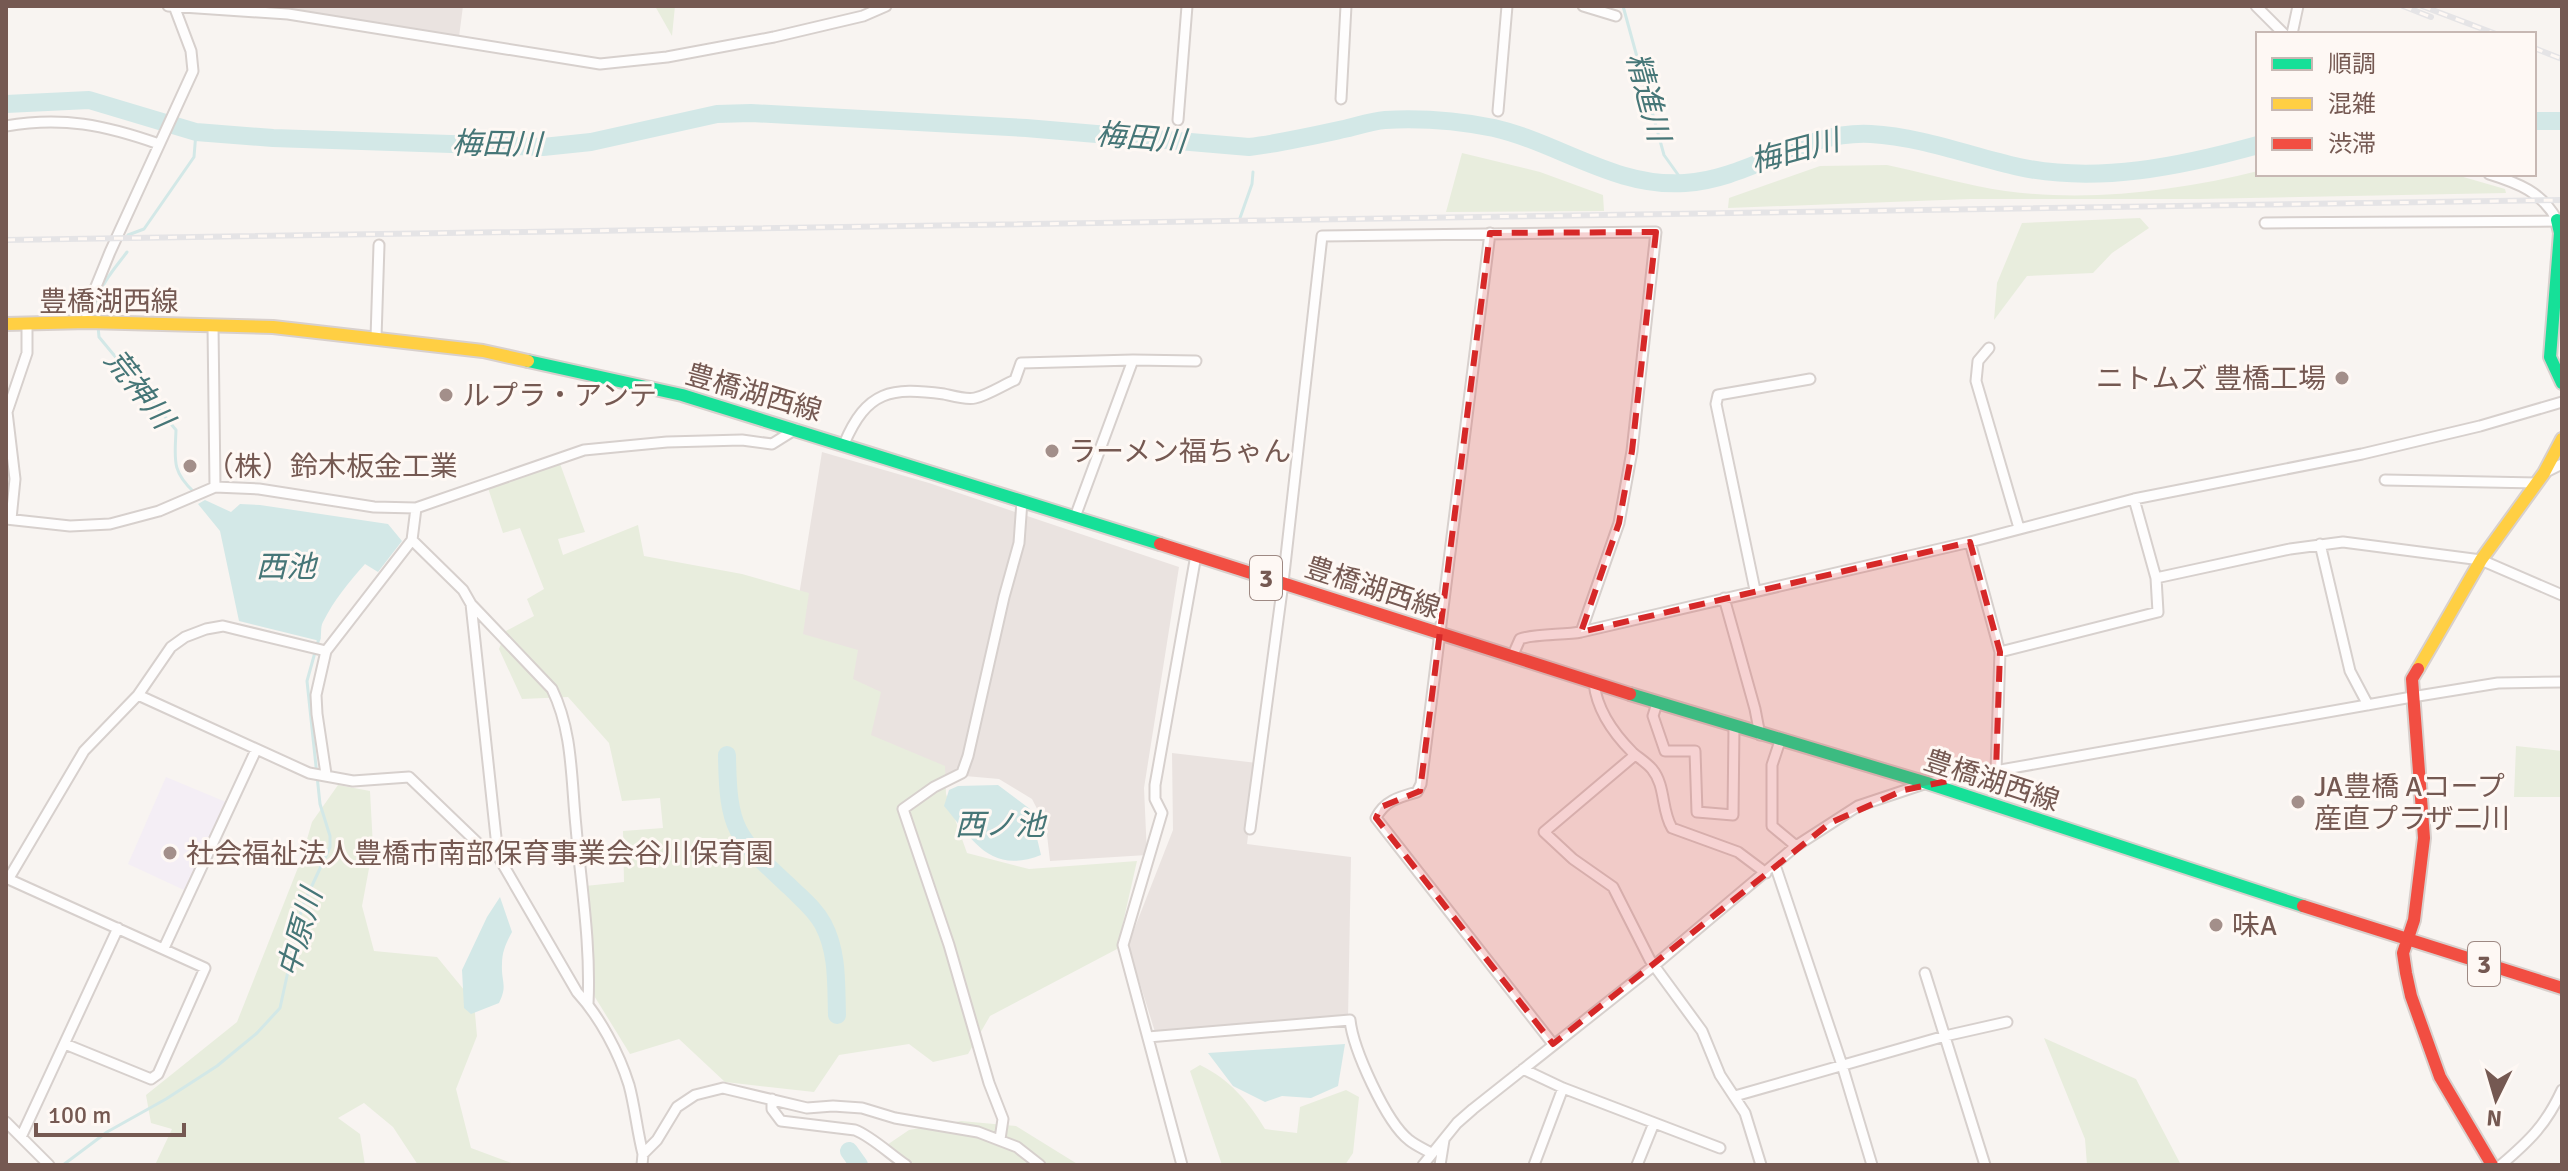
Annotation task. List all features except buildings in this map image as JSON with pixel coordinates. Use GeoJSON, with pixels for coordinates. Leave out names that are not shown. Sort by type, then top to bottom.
{"type":"FeatureCollection","features":[{"type":"Feature","properties":{"kind":"main road"},"geometry":{"type":"LineString","coordinates":[[2560,220],[2550,357],[2562,383]]}},
{"type":"Feature","properties":{"kind":"main road","name":"豊橋湖西線"},"geometry":{"type":"LineString","coordinates":[[6,324],[273,327],[483,351],[682,395],[1734,727],[1927,783],[2562,988]]}},
{"type":"Feature","properties":{"kind":"main road"},"geometry":{"type":"LineString","coordinates":[[2492,1165],[2440,1077],[2425,1039],[2406,973],[2403,953],[2414,920],[2424,838],[2412,679],[2481,560],[2540,478],[2562,439]]}},
{"type":"Feature","properties":{"kind":"street"},"geometry":{"type":"LineString","coordinates":[[96,323],[86,311],[193,71],[191,51],[172,6],[288,14],[600,64],[667,57],[774,37],[863,16],[886,6]]}},
{"type":"Feature","properties":{"kind":"street"},"geometry":{"type":"LineString","coordinates":[[1178,120],[1187,6]]}},
{"type":"Feature","properties":{"kind":"street"},"geometry":{"type":"LineString","coordinates":[[1341,99],[1346,6]]}},
{"type":"Feature","properties":{"kind":"street"},"geometry":{"type":"LineString","coordinates":[[1498,111],[1507,6]]}},
{"type":"Feature","properties":{"kind":"street"},"geometry":{"type":"LineString","coordinates":[[1583,6],[1616,16],[1613,6]]}},
{"type":"Feature","properties":{"kind":"street"},"geometry":{"type":"LineString","coordinates":[[2256,6],[2282,32]]}},
{"type":"Feature","properties":{"kind":"street"},"geometry":{"type":"LineString","coordinates":[[2292,32],[2298,6]]}},
{"type":"Feature","properties":{"kind":"street"},"geometry":{"type":"LineString","coordinates":[[6,126],[36,121],[79,122],[160,142]]}},
{"type":"Feature","properties":{"kind":"street"},"geometry":{"type":"LineString","coordinates":[[2495,176],[2523,185],[2543,200],[2560,220]]}},
{"type":"Feature","properties":{"kind":"street"},"geometry":{"type":"LineString","coordinates":[[2265,223],[2560,220]]}},
{"type":"Feature","properties":{"kind":"street"},"geometry":{"type":"LineString","coordinates":[[1250,829],[1283,583],[1322,236],[1656,232],[1627,480],[1619,523],[1581,632]]}},
{"type":"Feature","properties":{"kind":"street"},"geometry":{"type":"LineString","coordinates":[[1490,233],[1421,784],[1417,792],[1401,796],[1381,807],[1376,818],[1553,1044]]}},
{"type":"Feature","properties":{"kind":"street"},"geometry":{"type":"LineString","coordinates":[[376,338],[379,245]]}},
{"type":"Feature","properties":{"kind":"street"},"geometry":{"type":"LineString","coordinates":[[27,324],[27,353],[7,412],[15,479],[9,519],[70,526],[110,524],[159,511],[215,487],[259,489],[374,507],[416,508],[584,450],[667,442],[742,440],[772,444],[796,429]]}},
{"type":"Feature","properties":{"kind":"street"},"geometry":{"type":"LineString","coordinates":[[213,326],[215,487]]}},
{"type":"Feature","properties":{"kind":"street"},"geometry":{"type":"LineString","coordinates":[[1989,348],[1978,361],[1976,381],[2019,528]]}},
{"type":"Feature","properties":{"kind":"street"},"geometry":{"type":"LineString","coordinates":[[1075,517],[1133,360]]}},
{"type":"Feature","properties":{"kind":"street"},"geometry":{"type":"LineString","coordinates":[[844,444],[854,422],[883,396],[892,392],[909,390],[973,398],[1015,380],[1021,363],[1196,361]]}},
{"type":"Feature","properties":{"kind":"street"},"geometry":{"type":"LineString","coordinates":[[1755,590],[1716,404],[1718,395],[1810,379]]}},
{"type":"Feature","properties":{"kind":"street"},"geometry":{"type":"LineString","coordinates":[[1512,657],[1520,639],[1528,636],[1551,637],[1581,632],[1970,542],[2134,499],[2362,454],[2480,426],[2562,402]]}},
{"type":"Feature","properties":{"kind":"street"},"geometry":{"type":"LineString","coordinates":[[2385,480],[2540,478],[2562,464]]}},
{"type":"Feature","properties":{"kind":"street"},"geometry":{"type":"LineString","coordinates":[[2000,652],[2158,612],[2156,578],[2134,499]]}},
{"type":"Feature","properties":{"kind":"street"},"geometry":{"type":"LineString","coordinates":[[1000,1139],[1003,1119],[903,809],[934,787],[962,773],[1019,543],[1022,501]]}},
{"type":"Feature","properties":{"kind":"street"},"geometry":{"type":"LineString","coordinates":[[324,774],[316,695],[320,649],[412,540],[416,508]]}},
{"type":"Feature","properties":{"kind":"street"},"geometry":{"type":"LineString","coordinates":[[412,540],[463,590],[471,604],[552,689],[569,735],[585,907],[588,1004]]}},
{"type":"Feature","properties":{"kind":"street"},"geometry":{"type":"LineString","coordinates":[[1970,542],[2000,652],[1996,771]]}},
{"type":"Feature","properties":{"kind":"street"},"geometry":{"type":"LineString","coordinates":[[2156,578],[2343,542],[2481,560],[2562,595]]}},
{"type":"Feature","properties":{"kind":"street"},"geometry":{"type":"LineString","coordinates":[[2320,544],[2350,671],[2368,705]]}},
{"type":"Feature","properties":{"kind":"street"},"geometry":{"type":"LineString","coordinates":[[1182,1165],[1123,945],[1162,813],[1155,799],[1155,785],[1196,555]]}},
{"type":"Feature","properties":{"kind":"street"},"geometry":{"type":"LineString","coordinates":[[1724,598],[1760,735]]}},
{"type":"Feature","properties":{"kind":"street"},"geometry":{"type":"LineString","coordinates":[[471,604],[498,856],[577,992],[608,1035],[629,1085],[643,1154],[642,1165]]}},
{"type":"Feature","properties":{"kind":"street"},"geometry":{"type":"LineString","coordinates":[[65,1044],[151,1079],[158,1074],[205,968],[7,878],[84,751],[138,695],[171,647],[185,637],[223,626],[320,649]]}},
{"type":"Feature","properties":{"kind":"street"},"geometry":{"type":"LineString","coordinates":[[1423,1165],[1465,1116],[1656,964],[1796,846],[1858,806],[1927,783],[2412,697],[2498,683],[2562,682]]}},
{"type":"Feature","properties":{"kind":"street"},"geometry":{"type":"LineString","coordinates":[[1594,683],[1604,716],[1616,736],[1653,770],[1665,797],[1667,820],[1672,828],[1738,852],[1766,873]]}},
{"type":"Feature","properties":{"kind":"street"},"geometry":{"type":"LineString","coordinates":[[138,695],[310,773],[353,781],[409,777],[486,851],[498,856]]}},
{"type":"Feature","properties":{"kind":"street"},"geometry":{"type":"LineString","coordinates":[[1657,703],[1653,716],[1665,751],[1695,751],[1697,812],[1733,815],[1734,727]]}},
{"type":"Feature","properties":{"kind":"street"},"geometry":{"type":"LineString","coordinates":[[1780,741],[1772,765],[1772,826],[1796,846]]}},
{"type":"Feature","properties":{"kind":"street"},"geometry":{"type":"LineString","coordinates":[[164,948],[256,750]]}},
{"type":"Feature","properties":{"kind":"street"},"geometry":{"type":"LineString","coordinates":[[1635,755],[1544,832],[1573,859],[1613,887],[1650,960],[1656,964],[1702,1031],[1720,1075],[1749,1124],[1761,1165]]}},
{"type":"Feature","properties":{"kind":"street"},"geometry":{"type":"LineString","coordinates":[[1775,865],[1872,1165]]}},
{"type":"Feature","properties":{"kind":"street"},"geometry":{"type":"LineString","coordinates":[[21,1137],[118,928]]}},
{"type":"Feature","properties":{"kind":"street"},"geometry":{"type":"LineString","coordinates":[[1925,973],[1985,1165]]}},
{"type":"Feature","properties":{"kind":"street"},"geometry":{"type":"LineString","coordinates":[[1148,1037],[1350,1020],[1360,1060],[1396,1125],[1409,1140],[1431,1153]]}},
{"type":"Feature","properties":{"kind":"street"},"geometry":{"type":"LineString","coordinates":[[1735,1096],[1945,1036],[2007,1022]]}},
{"type":"Feature","properties":{"kind":"street"},"geometry":{"type":"LineString","coordinates":[[1523,1069],[1563,1088],[1720,1148]]}},
{"type":"Feature","properties":{"kind":"street"},"geometry":{"type":"LineString","coordinates":[[643,1154],[657,1140],[677,1107],[695,1095],[723,1088],[807,1108],[862,1108],[895,1118],[978,1132],[1017,1147],[1040,1165]]}},
{"type":"Feature","properties":{"kind":"street"},"geometry":{"type":"LineString","coordinates":[[1534,1165],[1563,1088]]}},
{"type":"Feature","properties":{"kind":"street"},"geometry":{"type":"LineString","coordinates":[[2501,1165],[2535,1136],[2551,1114],[2562,1090]]}},
{"type":"Feature","properties":{"kind":"street"},"geometry":{"type":"LineString","coordinates":[[772,1099],[772,1109],[781,1121],[855,1130],[906,1165]]}},
{"type":"Feature","properties":{"kind":"street"},"geometry":{"type":"LineString","coordinates":[[6,1122],[49,1165]]}},
{"type":"Feature","properties":{"kind":"street"},"geometry":{"type":"LineString","coordinates":[[1637,1165],[1654,1123]]}},
{"type":"Feature","properties":{"kind":"street"},"geometry":{"type":"LineString","coordinates":[[1440,1165],[1444,1140]]}},
{"type":"Feature","properties":{"kind":"highlighted area"},"geometry":{"type":"Polygon","coordinates":[[[1656,232],[1632,451],[1619,523],[1581,632],[1970,542],[2000,652],[1996,771],[1904,790],[1830,823],[1553,1044],[1376,818],[1381,807],[1420,791],[1490,233],[1656,232]]]}},
{"type":"Feature","properties":{"kind":"shaded area"},"geometry":{"type":"Polygon","coordinates":[[[233,6],[463,6],[459,37],[279,8],[233,6]]]}},
{"type":"Feature","properties":{"kind":"shaded area"},"geometry":{"type":"Polygon","coordinates":[[[822,452],[929,483],[1179,567],[1144,788],[1147,855],[1050,861],[1046,826],[1032,799],[999,779],[965,776],[932,792],[863,733],[792,639],[822,452]]]}},
{"type":"Feature","properties":{"kind":"shaded area"},"geometry":{"type":"Polygon","coordinates":[[[1172,753],[1257,763],[1247,844],[1351,857],[1348,1019],[1155,1032],[1128,945],[1173,830],[1172,753]]]}},
{"type":"Feature","properties":{"kind":"shaded area"},"geometry":{"type":"Polygon","coordinates":[[[166,777],[226,802],[184,890],[128,864],[166,777]]]}},
{"type":"Feature","properties":{"kind":"green space"},"geometry":{"type":"Polygon","coordinates":[[[655,6],[675,6],[672,36],[655,6]]]}},
{"type":"Feature","properties":{"kind":"green space"},"geometry":{"type":"Polygon","coordinates":[[[1462,153],[1540,172],[1603,195],[1604,211],[1446,212],[1462,153]]]}},
{"type":"Feature","properties":{"kind":"green space"},"geometry":{"type":"Polygon","coordinates":[[[1887,165],[1977,186],[2047,195],[2154,190],[2256,171],[2256,176],[2460,176],[2505,189],[2506,193],[2199,199],[1970,199],[1728,208],[1729,198],[1820,166],[1887,165]]]}},
{"type":"Feature","properties":{"kind":"green space"},"geometry":{"type":"Polygon","coordinates":[[[2140,218],[2149,228],[2112,253],[2093,273],[2027,276],[1994,320],[1997,283],[2022,223],[2140,218]]]}},
{"type":"Feature","properties":{"kind":"green space"},"geometry":{"type":"Polygon","coordinates":[[[559,461],[585,532],[558,539],[563,555],[638,525],[644,556],[742,574],[809,593],[803,634],[858,650],[853,679],[881,692],[871,735],[945,766],[946,794],[967,853],[1029,869],[1137,861],[1117,949],[990,1016],[968,1054],[933,1062],[909,1044],[839,1055],[814,1092],[725,1082],[679,1039],[630,1054],[593,994],[585,886],[624,882],[623,831],[663,828],[660,798],[622,801],[609,743],[568,697],[522,699],[499,649],[506,631],[534,616],[527,599],[544,589],[520,528],[503,533],[487,485],[559,461]]]}},
{"type":"Feature","properties":{"kind":"green space"},"geometry":{"type":"Polygon","coordinates":[[[2516,746],[2562,751],[2560,797],[2514,797],[2516,746]]]}},
{"type":"Feature","properties":{"kind":"green space"},"geometry":{"type":"Polygon","coordinates":[[[338,785],[370,791],[373,847],[362,906],[374,951],[437,957],[474,1002],[477,1036],[456,1089],[471,1148],[517,1165],[418,1165],[393,1127],[364,1103],[338,1118],[360,1134],[365,1165],[155,1165],[172,1129],[151,1123],[146,1095],[237,1022],[301,860],[312,822],[338,785]]]}},
{"type":"Feature","properties":{"kind":"green space"},"geometry":{"type":"Polygon","coordinates":[[[2044,1038],[2136,1079],[2181,1165],[2087,1165],[2085,1139],[2044,1038]]]}},
{"type":"Feature","properties":{"kind":"green space"},"geometry":{"type":"Polygon","coordinates":[[[1200,1065],[1237,1092],[1265,1129],[1297,1133],[1300,1107],[1346,1090],[1359,1097],[1353,1153],[1345,1165],[1222,1165],[1190,1071],[1200,1065]]]}},
{"type":"Feature","properties":{"kind":"green space"},"geometry":{"type":"Polygon","coordinates":[[[961,1121],[1016,1126],[1079,1165],[902,1165],[884,1147],[909,1130],[961,1121]]]}},
{"type":"Feature","properties":{"kind":"water","name":"西池"},"geometry":{"type":"Polygon","coordinates":[[[205,500],[231,512],[240,504],[260,505],[388,524],[402,541],[378,572],[365,564],[347,585],[323,622],[320,641],[239,621],[220,531],[198,504],[205,500]]]}},
{"type":"Feature","properties":{"kind":"water","name":"西ノ池"},"geometry":{"type":"Polygon","coordinates":[[[998,785],[1030,809],[1041,855],[1008,861],[984,851],[944,806],[949,790],[958,786],[998,785]]]}},
{"type":"Feature","properties":{"kind":"water"},"geometry":{"type":"Polygon","coordinates":[[[500,897],[512,932],[503,955],[503,992],[499,1003],[471,1014],[464,1008],[462,970],[500,897]]]}},
{"type":"Feature","properties":{"kind":"water"},"geometry":{"type":"Polygon","coordinates":[[[1345,1044],[1338,1086],[1311,1098],[1282,1096],[1265,1102],[1233,1086],[1208,1053],[1345,1044]]]}},
{"type":"Feature","properties":{"kind":"waterway","name":"精進川"},"geometry":{"type":"LineString","coordinates":[[1623,6],[1664,155],[1684,183]]}},
{"type":"Feature","properties":{"kind":"waterway","name":"梅田川"},"geometry":{"type":"LineString","coordinates":[[6,104],[89,100],[196,132],[273,138],[543,147],[591,142],[717,114],[751,113],[1026,128],[1249,147],[1380,121],[1426,120],[1494,128],[1611,172],[1660,183],[1709,180],[1823,139],[1846,135],[1871,134],[1909,139],[2019,167],[2079,174],[2170,166],[2256,146]]}},
{"type":"Feature","properties":{"kind":"waterway","name":"梅田川"},"geometry":{"type":"LineString","coordinates":[[2536,121],[2562,121]]}},
{"type":"Feature","properties":{"kind":"waterway","name":"荒神川"},"geometry":{"type":"LineString","coordinates":[[128,235],[144,229],[194,157],[196,132]]}},
{"type":"Feature","properties":{"kind":"waterway"},"geometry":{"type":"LineString","coordinates":[[1240,218],[1253,172]]}},
{"type":"Feature","properties":{"kind":"waterway","name":"荒神川"},"geometry":{"type":"LineString","coordinates":[[97,319],[101,291],[127,252]]}},
{"type":"Feature","properties":{"kind":"waterway","name":"荒神川"},"geometry":{"type":"LineString","coordinates":[[98,326],[99,337],[176,430],[178,471],[194,492]]}},
{"type":"Feature","properties":{"kind":"waterway","name":"中原川"},"geometry":{"type":"LineString","coordinates":[[63,1165],[107,1132],[217,1066],[257,1033],[280,1008],[302,907],[330,847],[330,836],[320,804],[307,681],[319,638]]}},
{"type":"Feature","properties":{"kind":"waterway"},"geometry":{"type":"LineString","coordinates":[[727,755],[730,801],[739,831],[758,856],[812,909],[828,935],[835,968],[837,1015]]}},
{"type":"Feature","properties":{"kind":"waterway"},"geometry":{"type":"LineString","coordinates":[[849,1151],[859,1165]]}},
{"type":"Feature","properties":{"kind":"railway"},"geometry":{"type":"LineString","coordinates":[[2403,6],[2431,17]]}},
{"type":"Feature","properties":{"kind":"railway"},"geometry":{"type":"LineString","coordinates":[[2422,6],[2491,32]]}},
{"type":"Feature","properties":{"kind":"railway"},"geometry":{"type":"LineString","coordinates":[[2536,49],[2562,59]]}},
{"type":"Feature","properties":{"kind":"railway"},"geometry":{"type":"LineString","coordinates":[[6,240],[2562,200]]}},
{"type":"Feature","properties":{"kind":"traffic: fast"},"geometry":{"type":"LineString","coordinates":[[2557,220],[2560,233],[2550,357],[2562,383]]}},
{"type":"Feature","properties":{"kind":"traffic: fast"},"geometry":{"type":"LineString","coordinates":[[528,361],[682,395],[1160,544]]}},
{"type":"Feature","properties":{"kind":"traffic: fast"},"geometry":{"type":"LineString","coordinates":[[1630,694],[1927,783],[2303,906]]}},
{"type":"Feature","properties":{"kind":"traffic: slow"},"geometry":{"type":"LineString","coordinates":[[6,324],[88,322],[273,327],[483,351],[528,361]]}},
{"type":"Feature","properties":{"kind":"traffic: slow"},"geometry":{"type":"LineString","coordinates":[[2418,669],[2481,560],[2544,473],[2562,439]]}},
{"type":"Feature","properties":{"kind":"traffic: jam"},"geometry":{"type":"LineString","coordinates":[[1160,544],[1630,694]]}},
{"type":"Feature","properties":{"kind":"traffic: jam"},"geometry":{"type":"LineString","coordinates":[[2418,669],[2412,679],[2424,838],[2414,920],[2403,953],[2411,996],[2440,1077],[2492,1165]]}},
{"type":"Feature","properties":{"kind":"traffic: jam"},"geometry":{"type":"LineString","coordinates":[[2303,906],[2562,988]]}},
{"type":"Feature","properties":{"kind":"place","name":"ニトムズ 豊橋工場"},"geometry":{"type":"Point","coordinates":[2342,378]}},
{"type":"Feature","properties":{"kind":"place","name":"ルプラ・アンテ"},"geometry":{"type":"Point","coordinates":[446,395]}},
{"type":"Feature","properties":{"kind":"place","name":"ラーメン福ちゃん"},"geometry":{"type":"Point","coordinates":[1052,451]}},
{"type":"Feature","properties":{"kind":"place","name":"（株）鈴木板金工業"},"geometry":{"type":"Point","coordinates":[190,466]}},
{"type":"Feature","properties":{"kind":"place","name":"JA豊橋 Aコープ 産直プラザ二川"},"geometry":{"type":"Point","coordinates":[2298,802]}},
{"type":"Feature","properties":{"kind":"place","name":"社会福祉法人豊橋市南部保育事業会谷川保育園"},"geometry":{"type":"Point","coordinates":[170,853]}},
{"type":"Feature","properties":{"kind":"place","name":"味A"},"geometry":{"type":"Point","coordinates":[2216,925]}}]}
